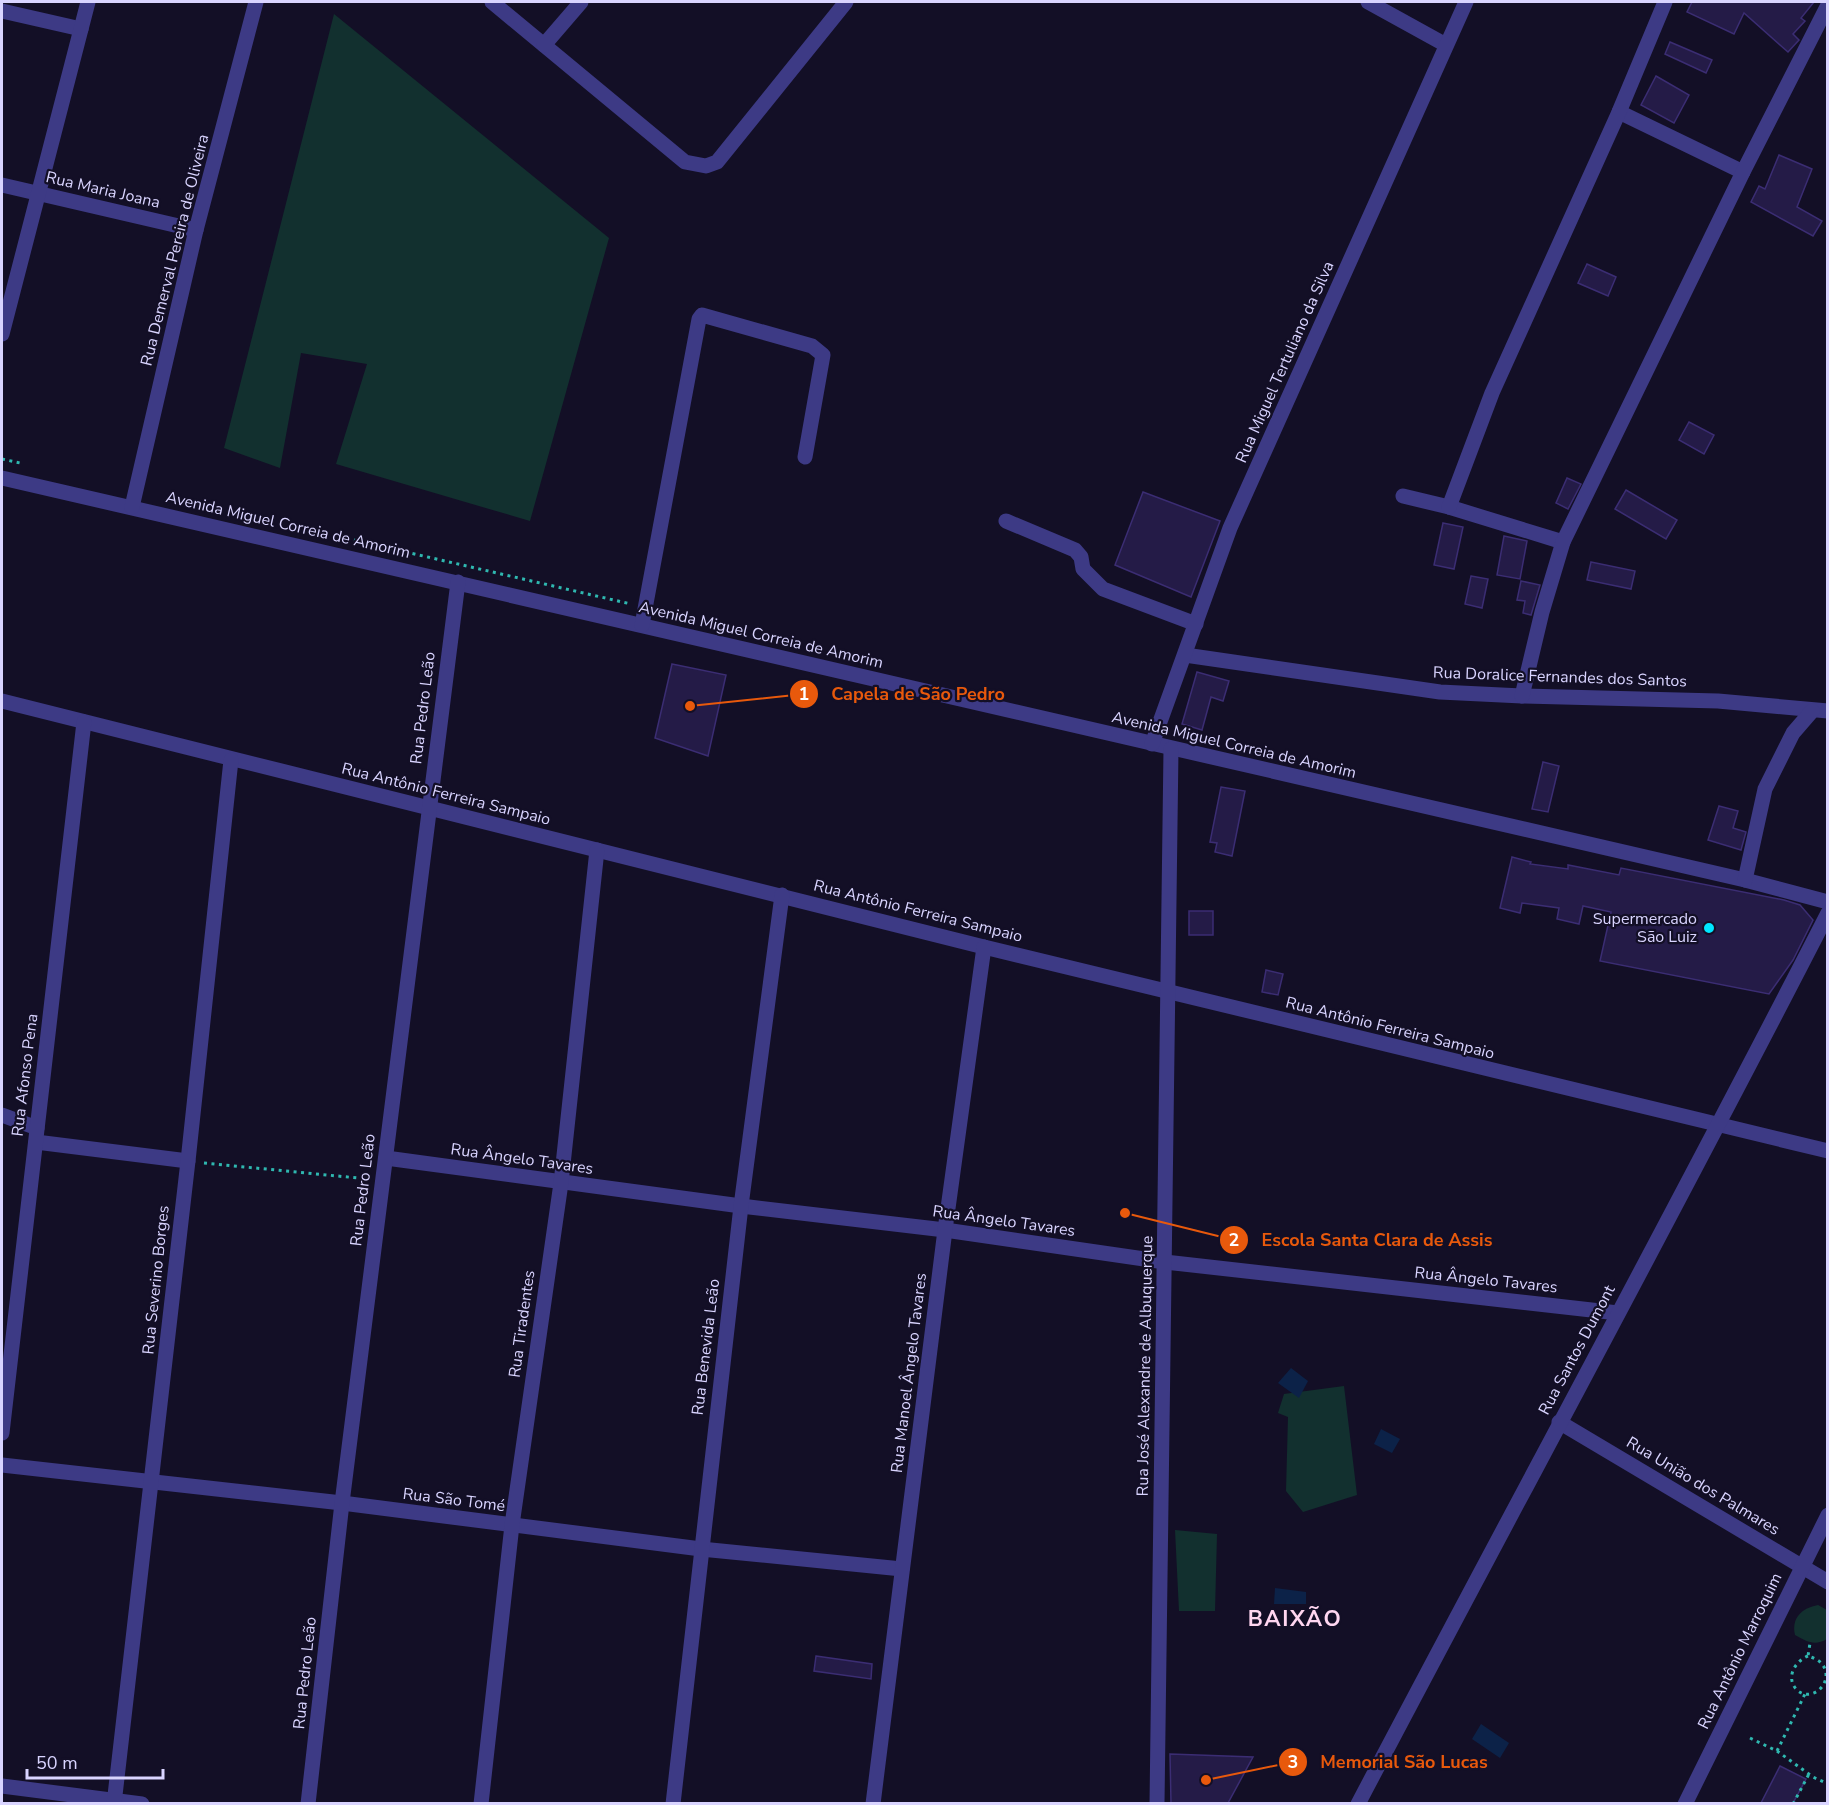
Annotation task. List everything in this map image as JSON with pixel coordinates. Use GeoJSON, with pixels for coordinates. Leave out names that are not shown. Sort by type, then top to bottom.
{"type":"FeatureCollection","features":[{"type":"Feature","properties":{"kind":"street"},"geometry":{"type":"LineString","coordinates":[[2,334],[88,2]]}},
{"type":"Feature","properties":{"kind":"street","name":"Rua Demerval Pereira de Oliveira"},"geometry":{"type":"LineString","coordinates":[[132,507],[196,230],[256,2]]}},
{"type":"Feature","properties":{"kind":"street"},"geometry":{"type":"LineString","coordinates":[[492,2],[685,162],[706,166],[717,162],[846,2]]}},
{"type":"Feature","properties":{"kind":"street"},"geometry":{"type":"LineString","coordinates":[[544,45],[581,2]]}},
{"type":"Feature","properties":{"kind":"street"},"geometry":{"type":"LineString","coordinates":[[1368,2],[1446,45]]}},
{"type":"Feature","properties":{"kind":"street","name":"Rua Miguel Tertuliano da Silva"},"geometry":{"type":"LineString","coordinates":[[1152,744],[1230,528],[1466,2]]}},
{"type":"Feature","properties":{"kind":"street"},"geometry":{"type":"LineString","coordinates":[[1449,507],[1492,393],[1619,112],[1665,2]]}},
{"type":"Feature","properties":{"kind":"street"},"geometry":{"type":"LineString","coordinates":[[1522,696],[1542,612],[1563,542],[1827,5]]}},
{"type":"Feature","properties":{"kind":"street"},"geometry":{"type":"LineString","coordinates":[[2,11],[81,29]]}},
{"type":"Feature","properties":{"kind":"street"},"geometry":{"type":"LineString","coordinates":[[1619,112],[1743,172]]}},
{"type":"Feature","properties":{"kind":"street","name":"Rua Maria Joana"},"geometry":{"type":"LineString","coordinates":[[2,185],[196,230]]}},
{"type":"Feature","properties":{"kind":"street"},"geometry":{"type":"LineString","coordinates":[[642,625],[699,320],[702,315],[812,346],[823,355],[805,457]]}},
{"type":"Feature","properties":{"kind":"street","name":"Avenida Miguel Correia de Amorim"},"geometry":{"type":"LineString","coordinates":[[2,478],[1744,880],[1827,902]]}},
{"type":"Feature","properties":{"kind":"street"},"geometry":{"type":"LineString","coordinates":[[1403,496],[1449,507],[1563,542]]}},
{"type":"Feature","properties":{"kind":"street"},"geometry":{"type":"LineString","coordinates":[[1006,521],[1075,550],[1081,557],[1083,569],[1103,589],[1196,624]]}},
{"type":"Feature","properties":{"kind":"street","name":"Rua Pedro Leão"},"geometry":{"type":"LineString","coordinates":[[308,1803],[342,1503],[458,582]]}},
{"type":"Feature","properties":{"kind":"street","name":"Rua Doralice Fernandes dos Santos"},"geometry":{"type":"LineString","coordinates":[[1185,655],[1440,692],[1718,701],[1820,711]]}},
{"type":"Feature","properties":{"kind":"street","name":"Rua Antônio Ferreira Sampaio"},"geometry":{"type":"LineString","coordinates":[[2,701],[984,947],[1827,1151]]}},
{"type":"Feature","properties":{"kind":"street"},"geometry":{"type":"LineString","coordinates":[[1744,880],[1765,789],[1792,733],[1820,711]]}},
{"type":"Feature","properties":{"kind":"street","name":"Rua Afonso Pena"},"geometry":{"type":"LineString","coordinates":[[2,1432],[84,722]]}},
{"type":"Feature","properties":{"kind":"street","name":"Rua José Alexandre de Albuquerque"},"geometry":{"type":"LineString","coordinates":[[1157,1803],[1171,749]]}},
{"type":"Feature","properties":{"kind":"street","name":"Rua Severino Borges"},"geometry":{"type":"LineString","coordinates":[[115,1802],[231,760]]}},
{"type":"Feature","properties":{"kind":"street","name":"Rua Tiradentes"},"geometry":{"type":"LineString","coordinates":[[481,1803],[512,1526],[561,1183],[597,850]]}},
{"type":"Feature","properties":{"kind":"street","name":"Rua Benevida Leão"},"geometry":{"type":"LineString","coordinates":[[673,1803],[741,1206],[782,895]]}},
{"type":"Feature","properties":{"kind":"street","name":"Rua Santos Dumont"},"geometry":{"type":"LineString","coordinates":[[1358,1803],[1559,1422],[1719,1126],[1827,914]]}},
{"type":"Feature","properties":{"kind":"street","name":"Rua Manoel Ângelo Tavares"},"geometry":{"type":"LineString","coordinates":[[873,1803],[945,1230],[984,947]]}},
{"type":"Feature","properties":{"kind":"street"},"geometry":{"type":"LineString","coordinates":[[2,1115],[37,1135],[188,1161]]}},
{"type":"Feature","properties":{"kind":"street","name":"Rua Ângelo Tavares"},"geometry":{"type":"LineString","coordinates":[[386,1158],[561,1183],[945,1230],[1165,1262],[1618,1313]]}},
{"type":"Feature","properties":{"kind":"street","name":"Rua União dos Palmares"},"geometry":{"type":"LineString","coordinates":[[1559,1422],[1827,1582]]}},
{"type":"Feature","properties":{"kind":"street","name":"Rua São Tomé"},"geometry":{"type":"LineString","coordinates":[[2,1465],[342,1503],[701,1549],[902,1569]]}},
{"type":"Feature","properties":{"kind":"street","name":"Rua Antônio Marroquim"},"geometry":{"type":"LineString","coordinates":[[1684,1803],[1827,1515]]}},
{"type":"Feature","properties":{"kind":"street"},"geometry":{"type":"LineString","coordinates":[[2,1786],[115,1802],[142,1803]]}},
{"type":"Feature","properties":{"kind":"path"},"geometry":{"type":"LineString","coordinates":[[188,1161],[383,1181]]}},
{"type":"Feature","properties":{"kind":"path"},"geometry":{"type":"LineString","coordinates":[[1808,1656],[1817,1659],[1823,1665],[1826,1682],[1815,1693],[1805,1694],[1797,1690],[1792,1682],[1792,1673],[1796,1664],[1808,1656],[1810,1643]]}},
{"type":"Feature","properties":{"kind":"path"},"geometry":{"type":"LineString","coordinates":[[1777,1751],[1805,1694]]}},
{"type":"Feature","properties":{"kind":"path"},"geometry":{"type":"LineString","coordinates":[[1750,1738],[1777,1751],[1827,1784]]}},
{"type":"Feature","properties":{"kind":"path"},"geometry":{"type":"LineString","coordinates":[[1793,1803],[1809,1774]]}},
{"type":"Feature","properties":{"kind":"green space"},"geometry":{"type":"Polygon","coordinates":[[[334,14],[609,238],[530,521],[336,464],[367,364],[301,353],[280,468],[224,448],[334,14]]]}},
{"type":"Feature","properties":{"kind":"green space"},"geometry":{"type":"Polygon","coordinates":[[[1344,1386],[1357,1495],[1303,1512],[1286,1491],[1288,1417],[1278,1413],[1284,1394],[1344,1386]]]}},
{"type":"Feature","properties":{"kind":"green space"},"geometry":{"type":"Polygon","coordinates":[[[1175,1530],[1217,1534],[1215,1611],[1179,1611],[1175,1530]]]}},
{"type":"Feature","properties":{"kind":"green space"},"geometry":{"type":"Polygon","coordinates":[[[1818,1605],[1827,1610],[1827,1639],[1819,1642],[1803,1640],[1795,1635],[1796,1619],[1803,1611],[1818,1605]]]}},
{"type":"Feature","properties":{"kind":"water"},"geometry":{"type":"Polygon","coordinates":[[[1291,1368],[1308,1381],[1299,1398],[1278,1383],[1291,1368]]]}},
{"type":"Feature","properties":{"kind":"water"},"geometry":{"type":"Polygon","coordinates":[[[1381,1429],[1400,1439],[1392,1453],[1374,1444],[1381,1429]]]}},
{"type":"Feature","properties":{"kind":"water"},"geometry":{"type":"Polygon","coordinates":[[[1275,1588],[1306,1592],[1306,1604],[1274,1604],[1275,1588]]]}},
{"type":"Feature","properties":{"kind":"water"},"geometry":{"type":"Polygon","coordinates":[[[1481,1724],[1509,1743],[1500,1758],[1472,1739],[1481,1724]]]}},
{"type":"Feature","properties":{"kind":"building"},"geometry":{"type":"Polygon","coordinates":[[[1692,2],[1814,2],[1801,18],[1805,21],[1793,34],[1799,40],[1788,52],[1744,13],[1734,34],[1687,12],[1692,2]]]}},
{"type":"Feature","properties":{"kind":"building"},"geometry":{"type":"Polygon","coordinates":[[[1670,42],[1712,60],[1706,73],[1665,54],[1670,42]]]}},
{"type":"Feature","properties":{"kind":"building"},"geometry":{"type":"Polygon","coordinates":[[[1656,76],[1689,95],[1674,123],[1641,105],[1656,76]]]}},
{"type":"Feature","properties":{"kind":"building"},"geometry":{"type":"Polygon","coordinates":[[[1779,155],[1812,169],[1797,207],[1822,221],[1813,236],[1751,202],[1759,186],[1765,189],[1779,155]]]}},
{"type":"Feature","properties":{"kind":"building"},"geometry":{"type":"Polygon","coordinates":[[[1587,264],[1616,277],[1608,296],[1578,283],[1587,264]]]}},
{"type":"Feature","properties":{"kind":"building"},"geometry":{"type":"Polygon","coordinates":[[[1689,422],[1714,435],[1704,454],[1679,440],[1689,422]]]}},
{"type":"Feature","properties":{"kind":"building"},"geometry":{"type":"Polygon","coordinates":[[[1567,478],[1581,484],[1568,509],[1556,503],[1567,478]]]}},
{"type":"Feature","properties":{"kind":"building"},"geometry":{"type":"Polygon","coordinates":[[[1626,490],[1677,520],[1666,539],[1615,509],[1626,490]]]}},
{"type":"Feature","properties":{"kind":"building"},"geometry":{"type":"Polygon","coordinates":[[[1143,492],[1220,521],[1191,597],[1115,565],[1143,492]]]}},
{"type":"Feature","properties":{"kind":"building"},"geometry":{"type":"Polygon","coordinates":[[[1443,523],[1463,527],[1454,569],[1434,565],[1443,523]]]}},
{"type":"Feature","properties":{"kind":"building"},"geometry":{"type":"Polygon","coordinates":[[[1504,536],[1527,541],[1520,579],[1497,575],[1504,536]]]}},
{"type":"Feature","properties":{"kind":"building"},"geometry":{"type":"Polygon","coordinates":[[[1591,562],[1635,571],[1631,589],[1587,580],[1591,562]]]}},
{"type":"Feature","properties":{"kind":"building"},"geometry":{"type":"Polygon","coordinates":[[[1471,576],[1488,579],[1482,608],[1465,604],[1471,576]]]}},
{"type":"Feature","properties":{"kind":"building"},"geometry":{"type":"Polygon","coordinates":[[[1521,581],[1540,585],[1531,615],[1523,613],[1525,601],[1517,600],[1521,581]]]}},
{"type":"Feature","properties":{"kind":"building"},"geometry":{"type":"Polygon","coordinates":[[[672,664],[726,675],[708,756],[655,738],[672,664]]]}},
{"type":"Feature","properties":{"kind":"building"},"geometry":{"type":"Polygon","coordinates":[[[1197,672],[1229,681],[1223,701],[1211,697],[1202,730],[1182,724],[1197,672]]]}},
{"type":"Feature","properties":{"kind":"building"},"geometry":{"type":"Polygon","coordinates":[[[1543,762],[1559,766],[1548,812],[1532,809],[1543,762]]]}},
{"type":"Feature","properties":{"kind":"building"},"geometry":{"type":"Polygon","coordinates":[[[1221,787],[1245,791],[1232,856],[1215,852],[1217,843],[1210,842],[1221,787]]]}},
{"type":"Feature","properties":{"kind":"building"},"geometry":{"type":"Polygon","coordinates":[[[1719,806],[1738,811],[1733,828],[1746,832],[1741,850],[1708,840],[1719,806]]]}},
{"type":"Feature","properties":{"kind":"building","name":"Supermercado São Luiz"},"geometry":{"type":"Polygon","coordinates":[[[1512,857],[1531,862],[1530,864],[1568,869],[1568,865],[1619,875],[1621,868],[1784,900],[1800,905],[1813,920],[1793,960],[1769,994],[1600,961],[1611,912],[1583,906],[1579,924],[1557,919],[1559,908],[1522,903],[1520,913],[1500,908],[1512,857]]]}},
{"type":"Feature","properties":{"kind":"building"},"geometry":{"type":"Polygon","coordinates":[[[1189,911],[1213,911],[1213,935],[1189,935],[1189,911]]]}},
{"type":"Feature","properties":{"kind":"building"},"geometry":{"type":"Polygon","coordinates":[[[1266,970],[1283,974],[1278,995],[1262,992],[1266,970]]]}},
{"type":"Feature","properties":{"kind":"building"},"geometry":{"type":"Polygon","coordinates":[[[816,1656],[872,1664],[871,1679],[814,1671],[816,1656]]]}},
{"type":"Feature","properties":{"kind":"building"},"geometry":{"type":"Polygon","coordinates":[[[1170,1754],[1253,1757],[1228,1803],[1171,1803],[1170,1754]]]}},
{"type":"Feature","properties":{"kind":"building"},"geometry":{"type":"Polygon","coordinates":[[[1780,1766],[1806,1779],[1793,1803],[1761,1803],[1780,1766]]]}},
{"type":"Feature","properties":{"kind":"place","name":"Capela de São Pedro"},"geometry":{"type":"Point","coordinates":[690,706]}},
{"type":"Feature","properties":{"kind":"place","name":"Supermercado São Luiz"},"geometry":{"type":"Point","coordinates":[1709,928]}},
{"type":"Feature","properties":{"kind":"place","name":"Escola Santa Clara de Assis"},"geometry":{"type":"Point","coordinates":[1125,1213]}},
{"type":"Feature","properties":{"kind":"place","name":"Memorial São Lucas"},"geometry":{"type":"Point","coordinates":[1206,1780]}},
{"type":"Feature","properties":{"kind":"district","name":"BAIXÃO"},"geometry":{"type":"Point","coordinates":[1295,1619]}}]}
